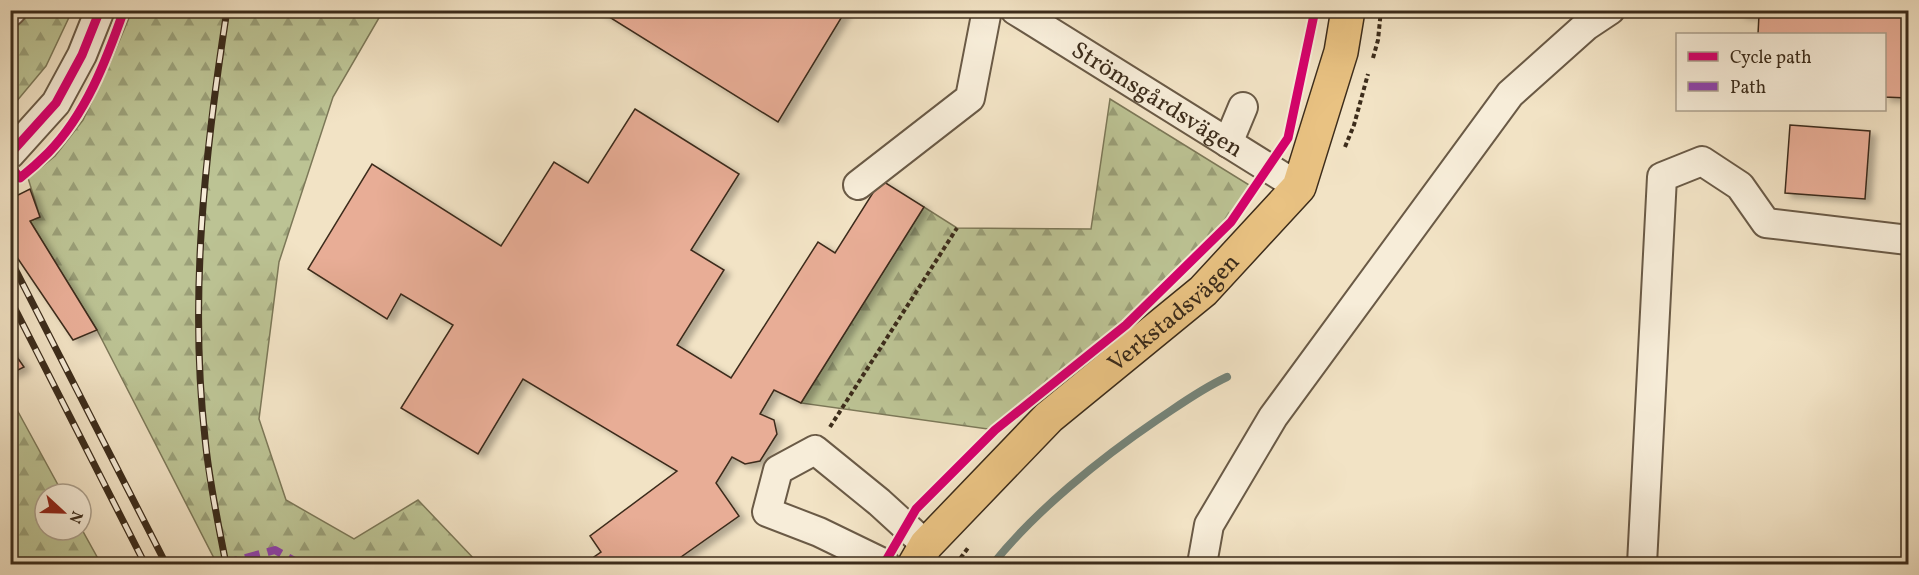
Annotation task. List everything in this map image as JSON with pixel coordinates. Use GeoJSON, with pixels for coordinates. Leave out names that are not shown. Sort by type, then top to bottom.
{"type":"FeatureCollection","features":[{"type":"Feature","properties":{"kind":"main road","name":"Verkstadsvägen"},"geometry":{"type":"LineString","coordinates":[[920,555],[1049,417],[1203,291],[1299,187],[1341,52],[1348,10]]}},
{"type":"Feature","properties":{"kind":"street"},"geometry":{"type":"LineString","coordinates":[[18,166],[82,55],[100,10]]}},
{"type":"Feature","properties":{"kind":"street"},"geometry":{"type":"LineString","coordinates":[[858,185],[970,98],[987,10]]}},
{"type":"Feature","properties":{"kind":"street","name":"Strömsgårdsvägen"},"geometry":{"type":"LineString","coordinates":[[1015,10],[1299,187]]}},
{"type":"Feature","properties":{"kind":"street"},"geometry":{"type":"LineString","coordinates":[[1202,564],[1209,525],[1273,417],[1510,94],[1586,26],[1610,10]]}},
{"type":"Feature","properties":{"kind":"street"},"geometry":{"type":"LineString","coordinates":[[1228,143],[1244,106]]}},
{"type":"Feature","properties":{"kind":"street"},"geometry":{"type":"LineString","coordinates":[[1642,564],[1662,177],[1702,161],[1740,186],[1766,222],[1908,240]]}},
{"type":"Feature","properties":{"kind":"street"},"geometry":{"type":"LineString","coordinates":[[885,564],[819,532],[767,512],[778,470],[815,450],[879,502],[920,555]]}},
{"type":"Feature","properties":{"kind":"path"},"geometry":{"type":"LineString","coordinates":[[815,450],[957,228]]}},
{"type":"Feature","properties":{"kind":"green space"},"geometry":{"type":"Polygon","coordinates":[[[11,11],[72,11],[46,66],[11,108],[11,11]]]}},
{"type":"Feature","properties":{"kind":"green space"},"geometry":{"type":"Polygon","coordinates":[[[132,11],[383,11],[333,97],[279,262],[259,419],[286,500],[354,539],[418,500],[478,563],[217,564],[97,330],[30,221],[40,217],[28,178],[55,156],[83,120],[132,11]]]}},
{"type":"Feature","properties":{"kind":"green space"},"geometry":{"type":"Polygon","coordinates":[[[1110,99],[1254,188],[1231,222],[1126,325],[995,430],[801,403],[924,207],[957,228],[1091,229],[1110,99]]]}},
{"type":"Feature","properties":{"kind":"green space"},"geometry":{"type":"Polygon","coordinates":[[[10,397],[56,482],[33,482],[33,542],[89,542],[101,564],[11,564],[10,397]]]}},
{"type":"Feature","properties":{"kind":"building"},"geometry":{"type":"Polygon","coordinates":[[[598,10],[846,10],[778,122],[598,10]]]}},
{"type":"Feature","properties":{"kind":"building"},"geometry":{"type":"Polygon","coordinates":[[[1740,10],[1908,10],[1908,98],[1886,97],[1886,33],[1758,33],[1759,15],[1740,14],[1740,10]]]}},
{"type":"Feature","properties":{"kind":"building"},"geometry":{"type":"Polygon","coordinates":[[[635,109],[739,174],[691,250],[724,270],[677,345],[731,378],[818,242],[835,253],[881,180],[924,207],[801,403],[774,390],[760,414],[774,420],[777,434],[760,461],[745,464],[732,457],[716,483],[739,516],[671,564],[600,564],[594,557],[601,552],[590,536],[677,471],[523,379],[478,454],[401,408],[453,325],[401,294],[387,319],[308,269],[372,164],[501,246],[554,162],[588,183],[635,109]]]}},
{"type":"Feature","properties":{"kind":"building"},"geometry":{"type":"Polygon","coordinates":[[[1790,125],[1870,131],[1865,199],[1785,193],[1790,125]]]}},
{"type":"Feature","properties":{"kind":"building"},"geometry":{"type":"Polygon","coordinates":[[[30,189],[40,217],[30,221],[97,330],[73,340],[10,247],[10,199],[30,189]]]}},
{"type":"Feature","properties":{"kind":"building"},"geometry":{"type":"Polygon","coordinates":[[[10,347],[24,367],[10,374],[10,347]]]}},
{"type":"Feature","properties":{"kind":"waterway"},"geometry":{"type":"LineString","coordinates":[[993,564],[1028,524],[1092,468],[1183,403],[1227,377]]}},
{"type":"Feature","properties":{"kind":"railway"},"geometry":{"type":"LineString","coordinates":[[226,564],[207,454],[200,384],[199,277],[206,170],[227,10]]}},
{"type":"Feature","properties":{"kind":"railway"},"geometry":{"type":"LineString","coordinates":[[10,259],[166,564]]}},
{"type":"Feature","properties":{"kind":"railway"},"geometry":{"type":"LineString","coordinates":[[10,299],[145,564]]}},
{"type":"Feature","properties":{"kind":"marked path"},"geometry":{"type":"LineString","coordinates":[[223,564],[275,550],[300,564]]}},
{"type":"Feature","properties":{"kind":"cycle path"},"geometry":{"type":"LineString","coordinates":[[10,154],[56,103],[82,55],[100,10]]}},
{"type":"Feature","properties":{"kind":"cycle path"},"geometry":{"type":"LineString","coordinates":[[10,166],[20,178],[61,138],[94,86],[124,10]]}},
{"type":"Feature","properties":{"kind":"cycle path"},"geometry":{"type":"LineString","coordinates":[[884,564],[916,509],[995,430],[1126,325],[1231,222],[1288,138],[1315,10]]}}]}
